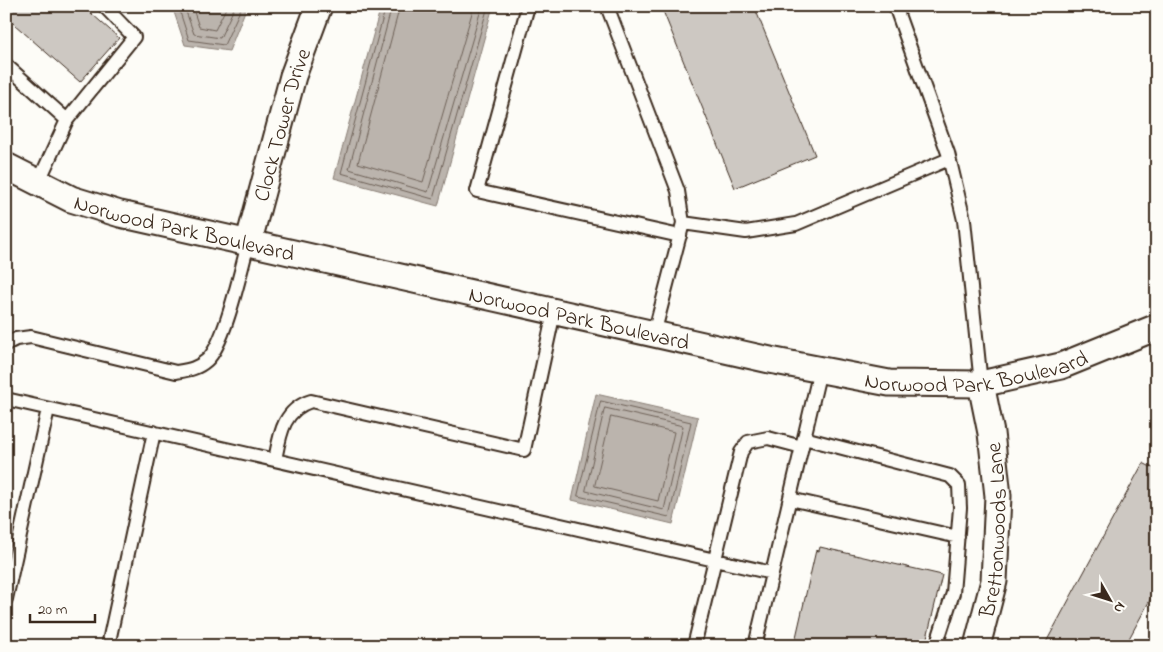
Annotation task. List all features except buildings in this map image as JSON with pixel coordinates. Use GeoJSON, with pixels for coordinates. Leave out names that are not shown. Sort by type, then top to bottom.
{"type":"FeatureCollection","features":[{"type":"Feature","properties":{"kind":"street","name":"Clock Tower Drive"},"geometry":{"type":"LineString","coordinates":[[248,244],[293,76],[319,6]]}},
{"type":"Feature","properties":{"kind":"street","name":"Norwood Park Boulevard"},"geometry":{"type":"LineString","coordinates":[[6,166],[71,199],[120,214],[654,334],[889,383],[981,384],[1061,366],[1157,327]]}},
{"type":"Feature","properties":{"kind":"street","name":"Brettonwoods Lane"},"geometry":{"type":"LineString","coordinates":[[977,646],[994,581],[998,496],[991,433],[981,384]]}},
{"type":"Feature","properties":{"kind":"lane"},"geometry":{"type":"LineString","coordinates":[[38,183],[67,120],[134,37],[104,6]]}},
{"type":"Feature","properties":{"kind":"lane"},"geometry":{"type":"LineString","coordinates":[[528,6],[477,190],[680,236]]}},
{"type":"Feature","properties":{"kind":"lane"},"geometry":{"type":"LineString","coordinates":[[607,6],[678,191],[684,222],[654,334]]}},
{"type":"Feature","properties":{"kind":"lane"},"geometry":{"type":"LineString","coordinates":[[895,6],[949,159],[964,220],[981,384]]}},
{"type":"Feature","properties":{"kind":"lane"},"geometry":{"type":"LineString","coordinates":[[6,65],[67,120]]}},
{"type":"Feature","properties":{"kind":"lane"},"geometry":{"type":"LineString","coordinates":[[684,222],[746,232],[796,224],[949,159]]}},
{"type":"Feature","properties":{"kind":"lane"},"geometry":{"type":"LineString","coordinates":[[6,344],[16,339],[31,337],[176,372],[194,370],[209,358],[219,340],[248,244]]}},
{"type":"Feature","properties":{"kind":"lane"},"geometry":{"type":"LineString","coordinates":[[275,460],[280,434],[287,419],[298,405],[311,401],[524,450],[554,312]]}},
{"type":"Feature","properties":{"kind":"lane"},"geometry":{"type":"LineString","coordinates":[[755,646],[820,370]]}},
{"type":"Feature","properties":{"kind":"lane"},"geometry":{"type":"LineString","coordinates":[[6,399],[772,573]]}},
{"type":"Feature","properties":{"kind":"lane"},"geometry":{"type":"LineString","coordinates":[[6,600],[48,410]]}},
{"type":"Feature","properties":{"kind":"lane"},"geometry":{"type":"LineString","coordinates":[[108,646],[154,432]]}},
{"type":"Feature","properties":{"kind":"lane"},"geometry":{"type":"LineString","coordinates":[[694,646],[741,452],[748,442],[768,438],[803,443],[950,476],[959,485],[960,508],[953,593],[936,646]]}},
{"type":"Feature","properties":{"kind":"lane"},"geometry":{"type":"LineString","coordinates":[[790,499],[958,537]]}},
{"type":"Feature","properties":{"kind":"water"},"geometry":{"type":"Polygon","coordinates":[[[170,6],[247,6],[229,51],[185,45],[173,9],[170,6]]]}},
{"type":"Feature","properties":{"kind":"water"},"geometry":{"type":"Polygon","coordinates":[[[381,6],[493,6],[438,206],[334,178],[381,6]]]}},
{"type":"Feature","properties":{"kind":"water"},"geometry":{"type":"Polygon","coordinates":[[[596,394],[698,417],[673,524],[572,500],[596,394]]]}}]}
